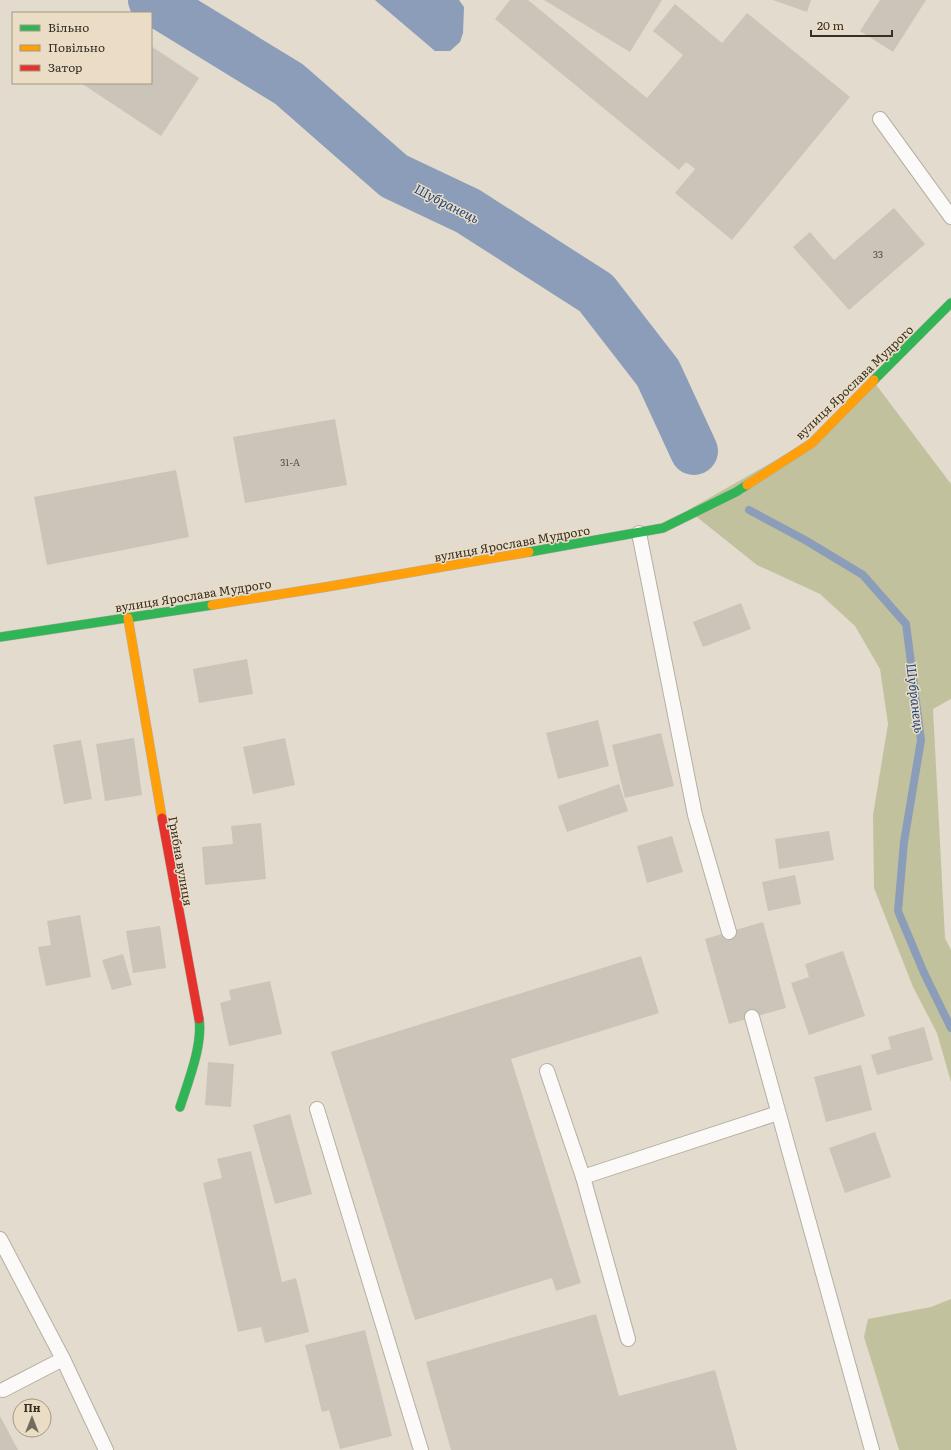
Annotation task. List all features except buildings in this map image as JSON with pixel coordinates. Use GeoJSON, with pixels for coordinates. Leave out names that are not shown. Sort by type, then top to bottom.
{"type":"FeatureCollection","features":[{"type":"Feature","properties":{"kind":"main road","name":"вулиця Ярослава Мудрого"},"geometry":{"type":"LineString","coordinates":[[0,637],[326,587],[663,528],[736,492],[812,443],[951,303]]}},
{"type":"Feature","properties":{"kind":"main road","name":"Грибна вулиця"},"geometry":{"type":"LineString","coordinates":[[128,618],[160,809],[200,1027],[195,1059],[180,1107]]}},
{"type":"Feature","properties":{"kind":"lane"},"geometry":{"type":"LineString","coordinates":[[880,119],[951,217]]}},
{"type":"Feature","properties":{"kind":"lane"},"geometry":{"type":"LineString","coordinates":[[639,533],[695,815],[729,932]]}},
{"type":"Feature","properties":{"kind":"lane"},"geometry":{"type":"LineString","coordinates":[[752,1017],[872,1450]]}},
{"type":"Feature","properties":{"kind":"lane"},"geometry":{"type":"LineString","coordinates":[[547,1071],[583,1177],[628,1339]]}},
{"type":"Feature","properties":{"kind":"lane"},"geometry":{"type":"LineString","coordinates":[[317,1109],[421,1450]]}},
{"type":"Feature","properties":{"kind":"lane"},"geometry":{"type":"LineString","coordinates":[[583,1177],[778,1113]]}},
{"type":"Feature","properties":{"kind":"lane"},"geometry":{"type":"LineString","coordinates":[[0,1239],[63,1359],[106,1450]]}},
{"type":"Feature","properties":{"kind":"lane"},"geometry":{"type":"LineString","coordinates":[[3,1390],[63,1359]]}},
{"type":"Feature","properties":{"kind":"green space"},"geometry":{"type":"Polygon","coordinates":[[[871,378],[951,484],[951,699],[933,709],[945,938],[951,950],[951,1082],[937,1033],[913,987],[874,888],[873,815],[888,724],[880,669],[855,626],[820,594],[757,565],[688,510],[811,440],[871,378]]]}},
{"type":"Feature","properties":{"kind":"green space"},"geometry":{"type":"Polygon","coordinates":[[[951,1299],[951,1450],[899,1450],[864,1337],[868,1319],[931,1307],[951,1299]]]}},
{"type":"Feature","properties":{"kind":"water"},"geometry":{"type":"Polygon","coordinates":[[[375,0],[459,0],[464,7],[463,33],[460,42],[450,51],[435,51],[375,0]]]}},
{"type":"Feature","properties":{"kind":"waterway","name":"Шубранець"},"geometry":{"type":"LineString","coordinates":[[152,0],[289,84],[394,176],[468,211],[596,293],[658,373],[694,451]]}},
{"type":"Feature","properties":{"kind":"waterway","name":"Шубранець"},"geometry":{"type":"LineString","coordinates":[[749,510],[805,540],[863,575],[906,624],[921,740],[904,842],[898,911],[924,973],[951,1028]]}},
{"type":"Feature","properties":{"kind":"traffic: fast"},"geometry":{"type":"LineString","coordinates":[[874,380],[951,303]]}},
{"type":"Feature","properties":{"kind":"traffic: fast"},"geometry":{"type":"LineString","coordinates":[[529,552],[663,528],[736,492],[747,485]]}},
{"type":"Feature","properties":{"kind":"traffic: fast"},"geometry":{"type":"LineString","coordinates":[[0,637],[212,605]]}},
{"type":"Feature","properties":{"kind":"traffic: fast"},"geometry":{"type":"LineString","coordinates":[[180,1107],[197,1052],[200,1029],[199,1019]]}},
{"type":"Feature","properties":{"kind":"traffic: slow"},"geometry":{"type":"LineString","coordinates":[[747,485],[812,443],[874,380]]}},
{"type":"Feature","properties":{"kind":"traffic: slow"},"geometry":{"type":"LineString","coordinates":[[212,605],[529,552]]}},
{"type":"Feature","properties":{"kind":"traffic: slow"},"geometry":{"type":"LineString","coordinates":[[128,618],[162,818]]}},
{"type":"Feature","properties":{"kind":"traffic: jam"},"geometry":{"type":"LineString","coordinates":[[162,818],[199,1019]]}}]}
